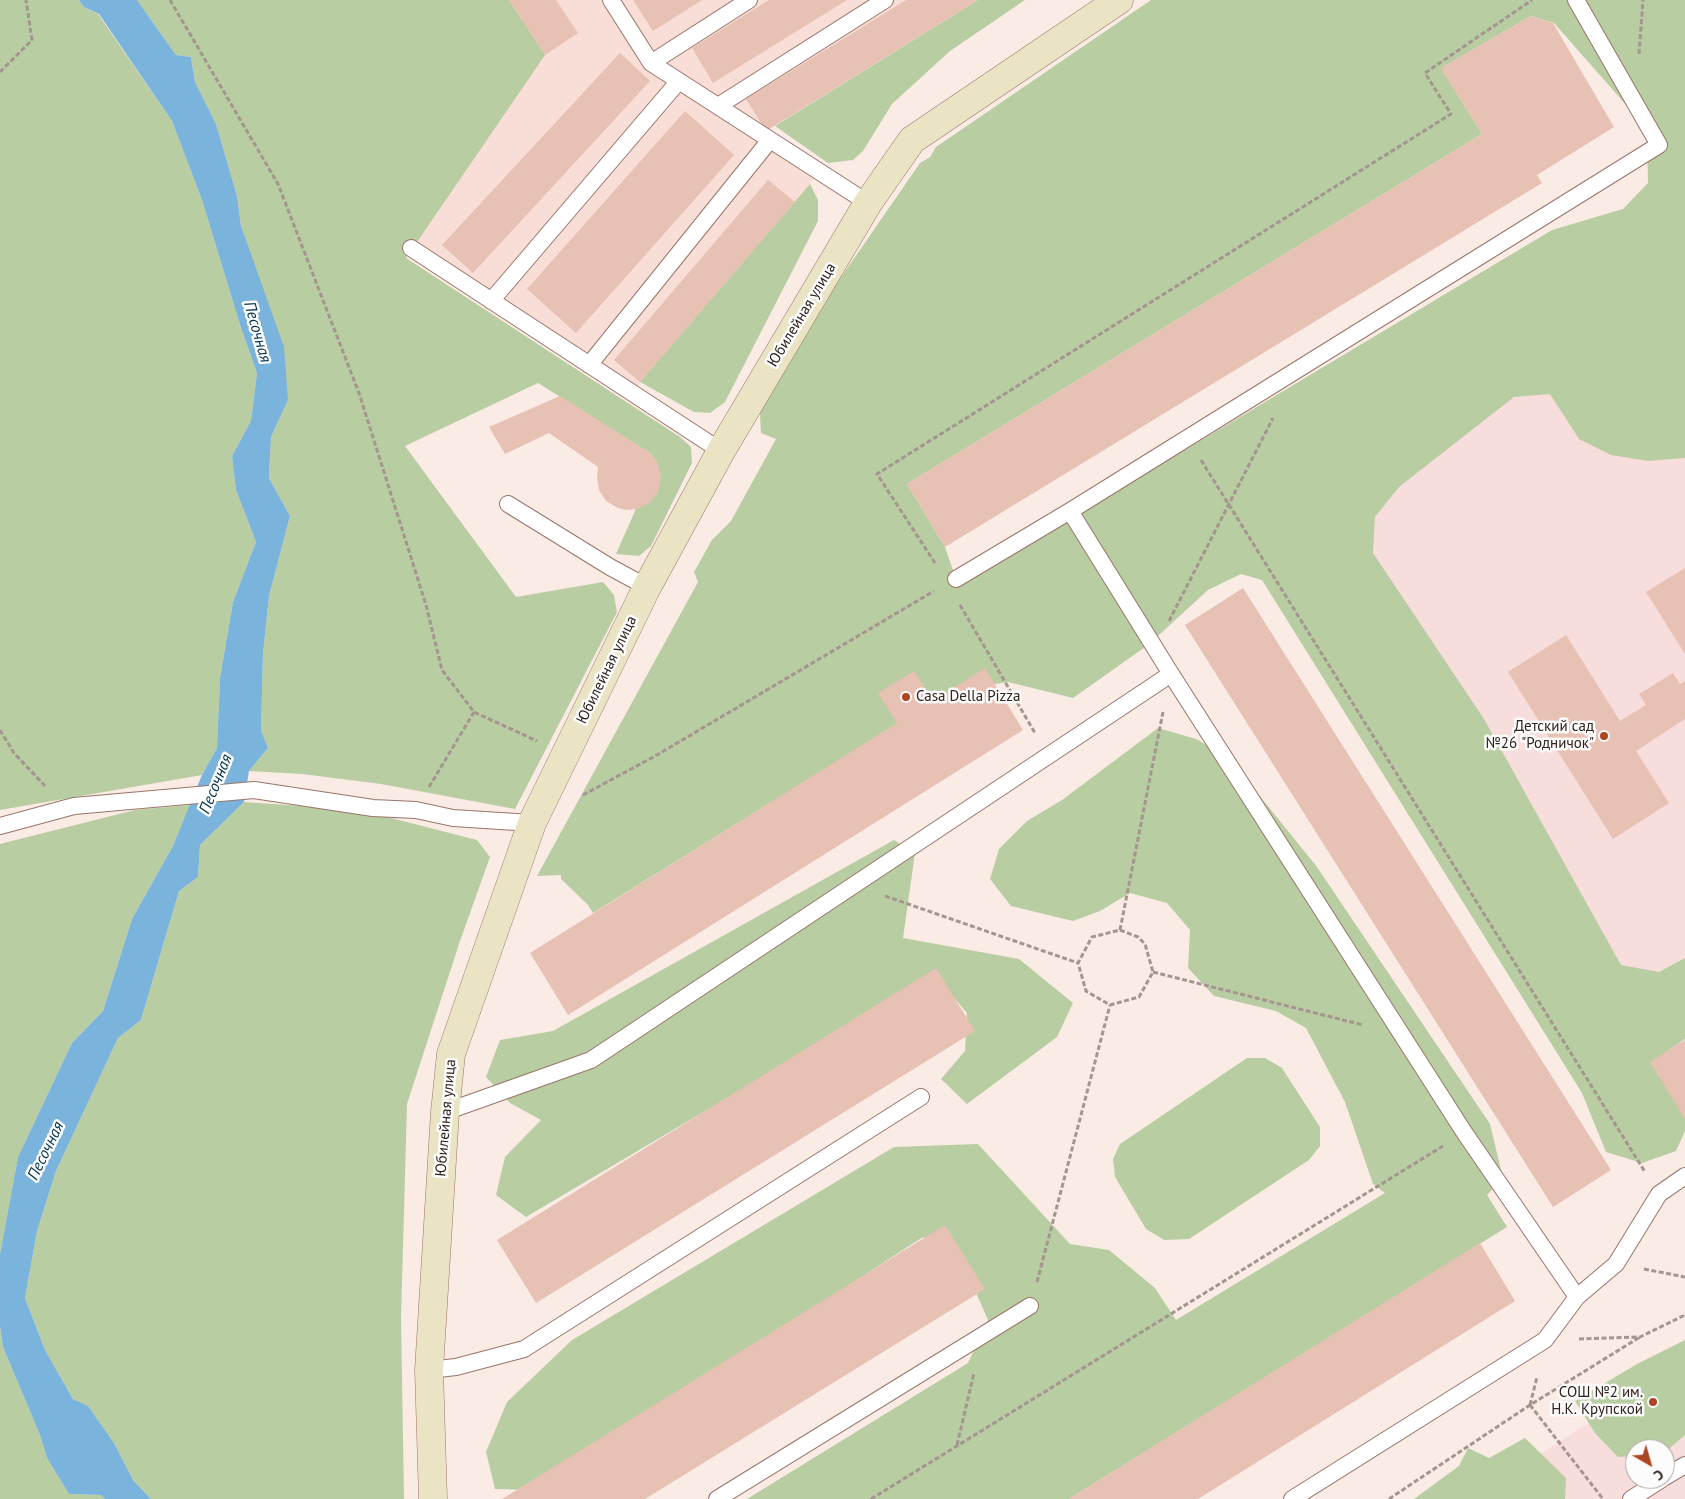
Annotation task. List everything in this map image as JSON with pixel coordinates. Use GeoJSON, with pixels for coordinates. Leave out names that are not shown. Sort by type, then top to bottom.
{"type":"FeatureCollection","features":[{"type":"Feature","properties":{"kind":"street","name":"Юбилейная улица"},"geometry":{"type":"LineString","coordinates":[[433,1499],[429,1370],[445,1112],[452,1054],[532,822],[647,587],[721,451],[868,202],[912,140],[1119,0]]}},
{"type":"Feature","properties":{"kind":"lane"},"geometry":{"type":"LineString","coordinates":[[611,0],[651,63],[868,202]]}},
{"type":"Feature","properties":{"kind":"lane"},"geometry":{"type":"LineString","coordinates":[[651,63],[749,0]]}},
{"type":"Feature","properties":{"kind":"lane"},"geometry":{"type":"LineString","coordinates":[[718,106],[885,0]]}},
{"type":"Feature","properties":{"kind":"lane"},"geometry":{"type":"LineString","coordinates":[[952,581],[1070,511],[1659,145],[1576,0]]}},
{"type":"Feature","properties":{"kind":"lane"},"geometry":{"type":"LineString","coordinates":[[491,301],[679,81]]}},
{"type":"Feature","properties":{"kind":"lane"},"geometry":{"type":"LineString","coordinates":[[589,364],[770,140]]}},
{"type":"Feature","properties":{"kind":"lane"},"geometry":{"type":"LineString","coordinates":[[410,248],[721,451]]}},
{"type":"Feature","properties":{"kind":"lane"},"geometry":{"type":"LineString","coordinates":[[508,504],[610,568],[647,587]]}},
{"type":"Feature","properties":{"kind":"lane"},"geometry":{"type":"LineString","coordinates":[[1070,511],[1171,674],[1464,1132],[1577,1297]]}},
{"type":"Feature","properties":{"kind":"lane"},"geometry":{"type":"LineString","coordinates":[[445,1112],[591,1060],[1171,674]]}},
{"type":"Feature","properties":{"kind":"lane"},"geometry":{"type":"LineString","coordinates":[[0,826],[74,806],[254,790],[372,808],[416,810],[453,818],[532,822]]}},
{"type":"Feature","properties":{"kind":"lane"},"geometry":{"type":"LineString","coordinates":[[429,1370],[456,1367],[524,1348],[921,1097]]}},
{"type":"Feature","properties":{"kind":"lane"},"geometry":{"type":"LineString","coordinates":[[1292,1499],[1545,1340],[1577,1297],[1616,1264],[1659,1194],[1685,1176]]}},
{"type":"Feature","properties":{"kind":"lane"},"geometry":{"type":"LineString","coordinates":[[717,1499],[1030,1306]]}},
{"type":"Feature","properties":{"kind":"lane"},"geometry":{"type":"LineString","coordinates":[[1631,1499],[1647,1489]]}},
{"type":"Feature","properties":{"kind":"path"},"geometry":{"type":"LineString","coordinates":[[0,72],[32,40],[26,0]]}},
{"type":"Feature","properties":{"kind":"path"},"geometry":{"type":"LineString","coordinates":[[170,0],[278,184],[359,393],[426,605],[442,670],[474,712],[566,754]]}},
{"type":"Feature","properties":{"kind":"path"},"geometry":{"type":"LineString","coordinates":[[1048,756],[952,581],[877,474],[1451,114],[1425,73],[1532,0]]}},
{"type":"Feature","properties":{"kind":"path"},"geometry":{"type":"LineString","coordinates":[[1155,648],[1298,369]]}},
{"type":"Feature","properties":{"kind":"path"},"geometry":{"type":"LineString","coordinates":[[1188,438],[1659,1194]]}},
{"type":"Feature","properties":{"kind":"path"},"geometry":{"type":"LineString","coordinates":[[582,795],[657,755],[952,581]]}},
{"type":"Feature","properties":{"kind":"path"},"geometry":{"type":"LineString","coordinates":[[1120,930],[1171,674]]}},
{"type":"Feature","properties":{"kind":"path"},"geometry":{"type":"LineString","coordinates":[[416,810],[474,712]]}},
{"type":"Feature","properties":{"kind":"path"},"geometry":{"type":"LineString","coordinates":[[0,730],[14,753],[48,789],[74,806]]}},
{"type":"Feature","properties":{"kind":"path"},"geometry":{"type":"LineString","coordinates":[[853,885],[1078,963]]}},
{"type":"Feature","properties":{"kind":"path"},"geometry":{"type":"LineString","coordinates":[[1120,930],[1138,937],[1145,944],[1153,972],[1139,997],[1110,1005],[1085,990],[1078,963],[1092,937],[1120,930]]}},
{"type":"Feature","properties":{"kind":"path"},"geometry":{"type":"LineString","coordinates":[[1153,972],[1402,1035]]}},
{"type":"Feature","properties":{"kind":"path"},"geometry":{"type":"LineString","coordinates":[[1030,1306],[1110,1005]]}},
{"type":"Feature","properties":{"kind":"path"},"geometry":{"type":"LineString","coordinates":[[871,1499],[1464,1132]]}},
{"type":"Feature","properties":{"kind":"path"},"geometry":{"type":"LineString","coordinates":[[1616,1264],[1685,1276]]}},
{"type":"Feature","properties":{"kind":"path"},"geometry":{"type":"LineString","coordinates":[[1389,1499],[1530,1405],[1640,1337],[1685,1315]]}},
{"type":"Feature","properties":{"kind":"path"},"geometry":{"type":"LineString","coordinates":[[957,1446],[982,1336]]}},
{"type":"Feature","properties":{"kind":"path"},"geometry":{"type":"LineString","coordinates":[[1545,1340],[1640,1337]]}},
{"type":"Feature","properties":{"kind":"path"},"geometry":{"type":"LineString","coordinates":[[1530,1405],[1603,1499]]}},
{"type":"Feature","properties":{"kind":"shaded area"},"geometry":{"type":"Polygon","coordinates":[[[509,0],[978,0],[766,131],[820,172],[633,392],[411,248],[509,0]]]}},
{"type":"Feature","properties":{"kind":"shaded area"},"geometry":{"type":"Polygon","coordinates":[[[1685,251],[1685,989],[1626,1024],[1293,488],[1685,251]]]}},
{"type":"Feature","properties":{"kind":"shaded area","name":"СОШ №2 им. Н.К. Крупской"},"geometry":{"type":"Polygon","coordinates":[[[1685,1361],[1685,1499],[1469,1499],[1559,1442],[1685,1361]]]}},
{"type":"Feature","properties":{"kind":"green space"},"geometry":{"type":"Polygon","coordinates":[[[0,0],[79,0],[84,7],[98,14],[172,121],[202,200],[241,328],[257,373],[251,421],[232,456],[236,490],[256,542],[233,602],[220,678],[217,748],[202,775],[0,810],[0,0]]]}},
{"type":"Feature","properties":{"kind":"green space"},"geometry":{"type":"Polygon","coordinates":[[[137,0],[509,0],[545,55],[406,258],[680,437],[691,447],[692,463],[651,546],[639,556],[616,554],[657,461],[650,453],[538,383],[405,446],[516,597],[603,582],[614,595],[617,612],[515,809],[381,784],[302,774],[249,771],[268,748],[261,730],[263,654],[269,596],[290,516],[269,478],[271,437],[288,400],[241,226],[237,196],[216,124],[195,82],[191,57],[176,55],[137,0]]]}},
{"type":"Feature","properties":{"kind":"green space"},"geometry":{"type":"Polygon","coordinates":[[[978,0],[1025,0],[950,51],[892,104],[863,151],[853,160],[828,163],[775,126],[978,0]]]}},
{"type":"Feature","properties":{"kind":"green space"},"geometry":{"type":"Polygon","coordinates":[[[1151,0],[1685,0],[1685,458],[1648,461],[1611,455],[1579,439],[1550,394],[1514,397],[1399,487],[1375,517],[1373,553],[1484,719],[1621,965],[1659,972],[1685,958],[1685,1039],[1668,1051],[1685,1101],[1685,1131],[1676,1151],[1642,1163],[1606,1152],[1582,1093],[1262,580],[1241,574],[1208,590],[1148,645],[1073,698],[1008,682],[976,687],[773,801],[593,913],[588,905],[561,879],[561,875],[537,876],[698,582],[694,572],[712,540],[731,521],[776,439],[761,433],[759,396],[920,163],[930,157],[936,147],[1151,0]],[[1531,16],[1443,67],[1443,71],[1482,134],[907,484],[945,547],[956,579],[963,583],[1552,230],[1623,209],[1648,183],[1647,138],[1627,106],[1554,23],[1531,16]]]}},
{"type":"Feature","properties":{"kind":"green space"},"geometry":{"type":"Polygon","coordinates":[[[810,184],[818,200],[818,221],[725,402],[710,413],[694,412],[640,382],[810,184]]]}},
{"type":"Feature","properties":{"kind":"green space"},"geometry":{"type":"Polygon","coordinates":[[[1158,728],[1196,739],[1229,758],[1317,867],[1490,1124],[1503,1178],[1487,1195],[1507,1227],[1069,1499],[747,1499],[968,1363],[988,1320],[974,1288],[954,1258],[923,1237],[532,1490],[495,1489],[486,1452],[507,1402],[572,1340],[894,1147],[978,1144],[1070,1244],[1109,1250],[1155,1288],[1176,1320],[1385,1193],[1373,1184],[1345,1102],[1306,1028],[1276,1011],[1214,996],[1188,968],[1190,930],[1167,903],[1130,893],[1100,911],[1073,921],[1011,906],[990,879],[999,849],[1027,821],[1062,800],[1158,728]]]}},
{"type":"Feature","properties":{"kind":"green space"},"geometry":{"type":"Polygon","coordinates":[[[244,802],[360,810],[477,840],[490,857],[459,944],[407,1104],[401,1318],[404,1499],[151,1499],[133,1480],[114,1443],[88,1406],[73,1399],[45,1350],[25,1298],[37,1231],[56,1171],[118,1038],[141,1020],[179,891],[198,877],[200,845],[244,802]]]}},
{"type":"Feature","properties":{"kind":"green space"},"geometry":{"type":"Polygon","coordinates":[[[190,805],[173,846],[132,919],[103,1011],[72,1043],[18,1157],[0,1254],[0,844],[135,810],[190,805]]]}},
{"type":"Feature","properties":{"kind":"green space"},"geometry":{"type":"Polygon","coordinates":[[[894,840],[915,853],[903,938],[1019,959],[1073,1003],[1057,1037],[967,1104],[941,1079],[965,1051],[967,1013],[935,975],[526,1217],[496,1195],[505,1157],[541,1120],[510,1103],[486,1077],[500,1040],[553,1031],[894,840]]]}},
{"type":"Feature","properties":{"kind":"green space"},"geometry":{"type":"Polygon","coordinates":[[[1247,1058],[1265,1058],[1282,1068],[1320,1127],[1320,1146],[1309,1160],[1189,1239],[1164,1240],[1146,1229],[1115,1177],[1113,1159],[1120,1144],[1247,1058]]]}},
{"type":"Feature","properties":{"kind":"green space"},"geometry":{"type":"Polygon","coordinates":[[[0,1326],[3,1347],[40,1435],[47,1458],[69,1494],[101,1495],[105,1499],[0,1499],[0,1326]]]}},
{"type":"Feature","properties":{"kind":"green space"},"geometry":{"type":"Polygon","coordinates":[[[1685,1340],[1685,1435],[1675,1444],[1675,1439],[1625,1439],[1625,1457],[1618,1457],[1595,1433],[1575,1401],[1637,1364],[1685,1340]]]}},
{"type":"Feature","properties":{"kind":"green space"},"geometry":{"type":"Polygon","coordinates":[[[1525,1438],[1566,1478],[1565,1499],[1414,1499],[1459,1466],[1468,1448],[1489,1458],[1525,1438]]]}},
{"type":"Feature","properties":{"kind":"water","name":"Песочная"},"geometry":{"type":"Polygon","coordinates":[[[79,0],[137,0],[176,55],[191,57],[195,82],[216,124],[237,196],[241,226],[284,347],[288,400],[271,437],[269,478],[290,516],[269,596],[263,654],[261,730],[268,748],[249,771],[244,802],[200,845],[198,877],[179,891],[141,1020],[118,1038],[56,1171],[37,1231],[25,1298],[45,1350],[73,1399],[88,1406],[114,1443],[133,1480],[151,1499],[105,1499],[101,1495],[69,1494],[47,1458],[40,1435],[3,1347],[0,1326],[0,1254],[18,1157],[72,1043],[103,1011],[132,919],[173,846],[202,775],[217,748],[220,678],[233,602],[256,542],[236,490],[232,456],[251,421],[257,373],[241,328],[202,200],[172,121],[99,14],[84,7],[79,0]]]}},
{"type":"Feature","properties":{"kind":"building"},"geometry":{"type":"Polygon","coordinates":[[[509,0],[556,0],[578,33],[545,55],[509,0]]]}},
{"type":"Feature","properties":{"kind":"building"},"geometry":{"type":"Polygon","coordinates":[[[633,0],[702,0],[653,31],[633,0]]]}},
{"type":"Feature","properties":{"kind":"building"},"geometry":{"type":"Polygon","coordinates":[[[769,0],[847,0],[713,83],[692,48],[769,0]]]}},
{"type":"Feature","properties":{"kind":"building"},"geometry":{"type":"Polygon","coordinates":[[[906,0],[978,0],[766,131],[746,99],[906,0]]]}},
{"type":"Feature","properties":{"kind":"building"},"geometry":{"type":"Polygon","coordinates":[[[1531,16],[1553,23],[1614,127],[1537,175],[1542,183],[945,547],[907,484],[1482,134],[1441,68],[1531,16]]]}},
{"type":"Feature","properties":{"kind":"building"},"geometry":{"type":"Polygon","coordinates":[[[620,53],[650,81],[473,273],[442,245],[620,53]]]}},
{"type":"Feature","properties":{"kind":"building"},"geometry":{"type":"Polygon","coordinates":[[[685,111],[734,155],[576,333],[527,289],[685,111]]]}},
{"type":"Feature","properties":{"kind":"building"},"geometry":{"type":"Polygon","coordinates":[[[768,180],[795,202],[640,382],[614,360],[768,180]]]}},
{"type":"Feature","properties":{"kind":"building"},"geometry":{"type":"Polygon","coordinates":[[[560,396],[650,453],[657,461],[661,476],[658,493],[648,504],[637,509],[626,510],[606,501],[599,490],[598,467],[549,433],[505,454],[489,427],[560,396]]]}},
{"type":"Feature","properties":{"kind":"building"},"geometry":{"type":"Polygon","coordinates":[[[1685,568],[1685,654],[1646,592],[1685,568]]]}},
{"type":"Feature","properties":{"kind":"building"},"geometry":{"type":"Polygon","coordinates":[[[1243,588],[1611,1170],[1553,1207],[1185,625],[1243,588]]]}},
{"type":"Feature","properties":{"kind":"building","name":"Детский сад №26 \"Родничок\""},"geometry":{"type":"Polygon","coordinates":[[[1566,635],[1620,721],[1646,705],[1639,694],[1673,673],[1680,684],[1685,681],[1685,719],[1636,751],[1669,803],[1613,839],[1508,672],[1566,635]]]}},
{"type":"Feature","properties":{"kind":"building"},"geometry":{"type":"Polygon","coordinates":[[[985,668],[1023,730],[568,1015],[530,953],[897,723],[878,693],[914,671],[933,701],[985,668]]]}},
{"type":"Feature","properties":{"kind":"building"},"geometry":{"type":"Polygon","coordinates":[[[936,968],[975,1031],[536,1303],[497,1240],[936,968]]]}},
{"type":"Feature","properties":{"kind":"building"},"geometry":{"type":"Polygon","coordinates":[[[1685,1040],[1685,1119],[1650,1062],[1685,1040]]]}},
{"type":"Feature","properties":{"kind":"building"},"geometry":{"type":"Polygon","coordinates":[[[945,1225],[985,1289],[645,1499],[502,1499],[945,1225]]]}},
{"type":"Feature","properties":{"kind":"building"},"geometry":{"type":"Polygon","coordinates":[[[1480,1243],[1515,1301],[1198,1499],[1069,1499],[1480,1243]]]}},
{"type":"Feature","properties":{"kind":"place","name":"Casa Della Pizza"},"geometry":{"type":"Point","coordinates":[906,697]}},
{"type":"Feature","properties":{"kind":"place","name":"Детский сад №26 \"Родничок\""},"geometry":{"type":"Point","coordinates":[1604,736]}},
{"type":"Feature","properties":{"kind":"place","name":"СОШ №2 им. Н.К. Крупской"},"geometry":{"type":"Point","coordinates":[1653,1402]}}]}
